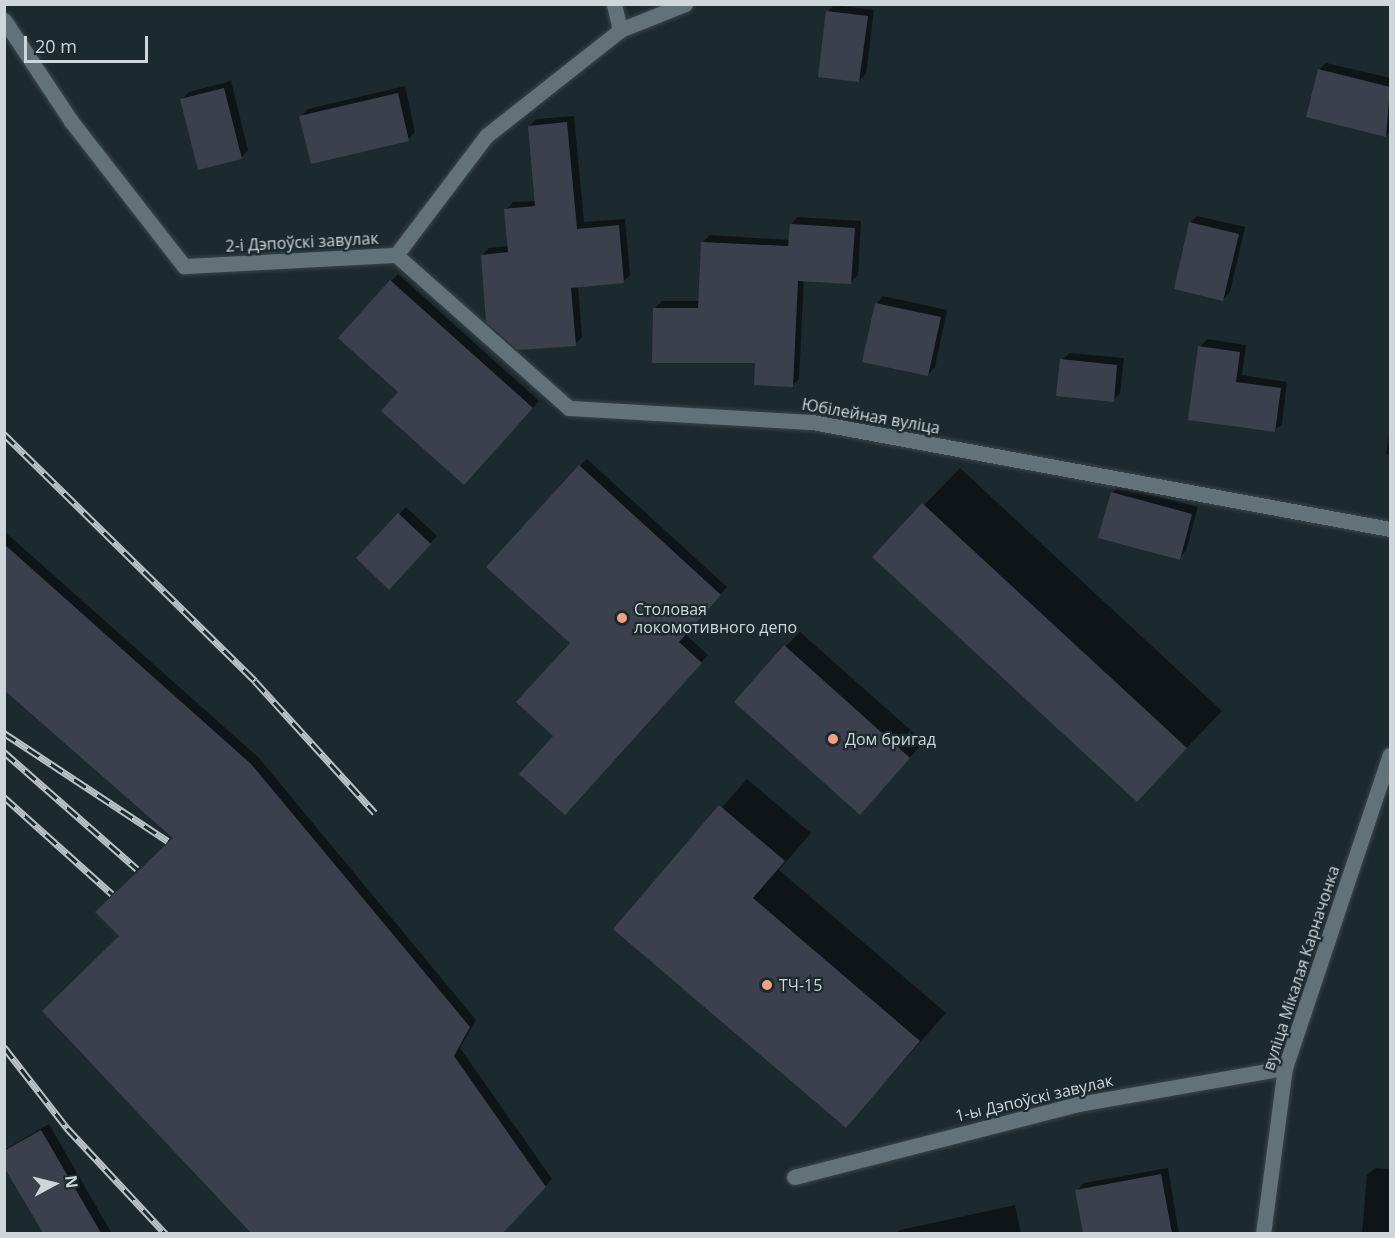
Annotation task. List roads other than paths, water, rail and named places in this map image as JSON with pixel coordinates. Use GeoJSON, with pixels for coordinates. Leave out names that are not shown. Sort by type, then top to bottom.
{"type":"FeatureCollection","features":[{"type":"Feature","properties":{"kind":"street"},"geometry":{"type":"LineString","coordinates":[[614,4],[620,30]]}},
{"type":"Feature","properties":{"kind":"street","name":"2-і Дэпоўскі завулак"},"geometry":{"type":"LineString","coordinates":[[4,20],[71,121],[184,266],[396,255],[486,136],[620,30],[685,4]]}},
{"type":"Feature","properties":{"kind":"street","name":"Юбілейная вуліца"},"geometry":{"type":"LineString","coordinates":[[396,255],[569,408],[812,422],[1390,529]]}},
{"type":"Feature","properties":{"kind":"street","name":"вуліца Мікалая Карначонка"},"geometry":{"type":"LineString","coordinates":[[1263,1233],[1285,1068],[1390,755]]}},
{"type":"Feature","properties":{"kind":"street","name":"1-ы Дэпоўскі завулак"},"geometry":{"type":"LineString","coordinates":[[794,1177],[1078,1104],[1285,1068]]}},
{"type":"Feature","properties":{"kind":"railway"},"geometry":{"type":"LineString","coordinates":[[4,434],[255,681],[375,813]]}},
{"type":"Feature","properties":{"kind":"railway"},"geometry":{"type":"LineString","coordinates":[[4,733],[168,841]]}},
{"type":"Feature","properties":{"kind":"railway"},"geometry":{"type":"LineString","coordinates":[[4,752],[137,869]]}},
{"type":"Feature","properties":{"kind":"railway"},"geometry":{"type":"LineString","coordinates":[[4,797],[112,894]]}},
{"type":"Feature","properties":{"kind":"railway"},"geometry":{"type":"LineString","coordinates":[[4,1047],[67,1128],[166,1234]]}},
{"type":"Feature","properties":{"kind":"place","name":"Столовая локомотивного депо"},"geometry":{"type":"Point","coordinates":[622,618]}},
{"type":"Feature","properties":{"kind":"place","name":"Дом бригад"},"geometry":{"type":"Point","coordinates":[833,739]}},
{"type":"Feature","properties":{"kind":"place","name":"ТЧ-15"},"geometry":{"type":"Point","coordinates":[767,985]}}]}
